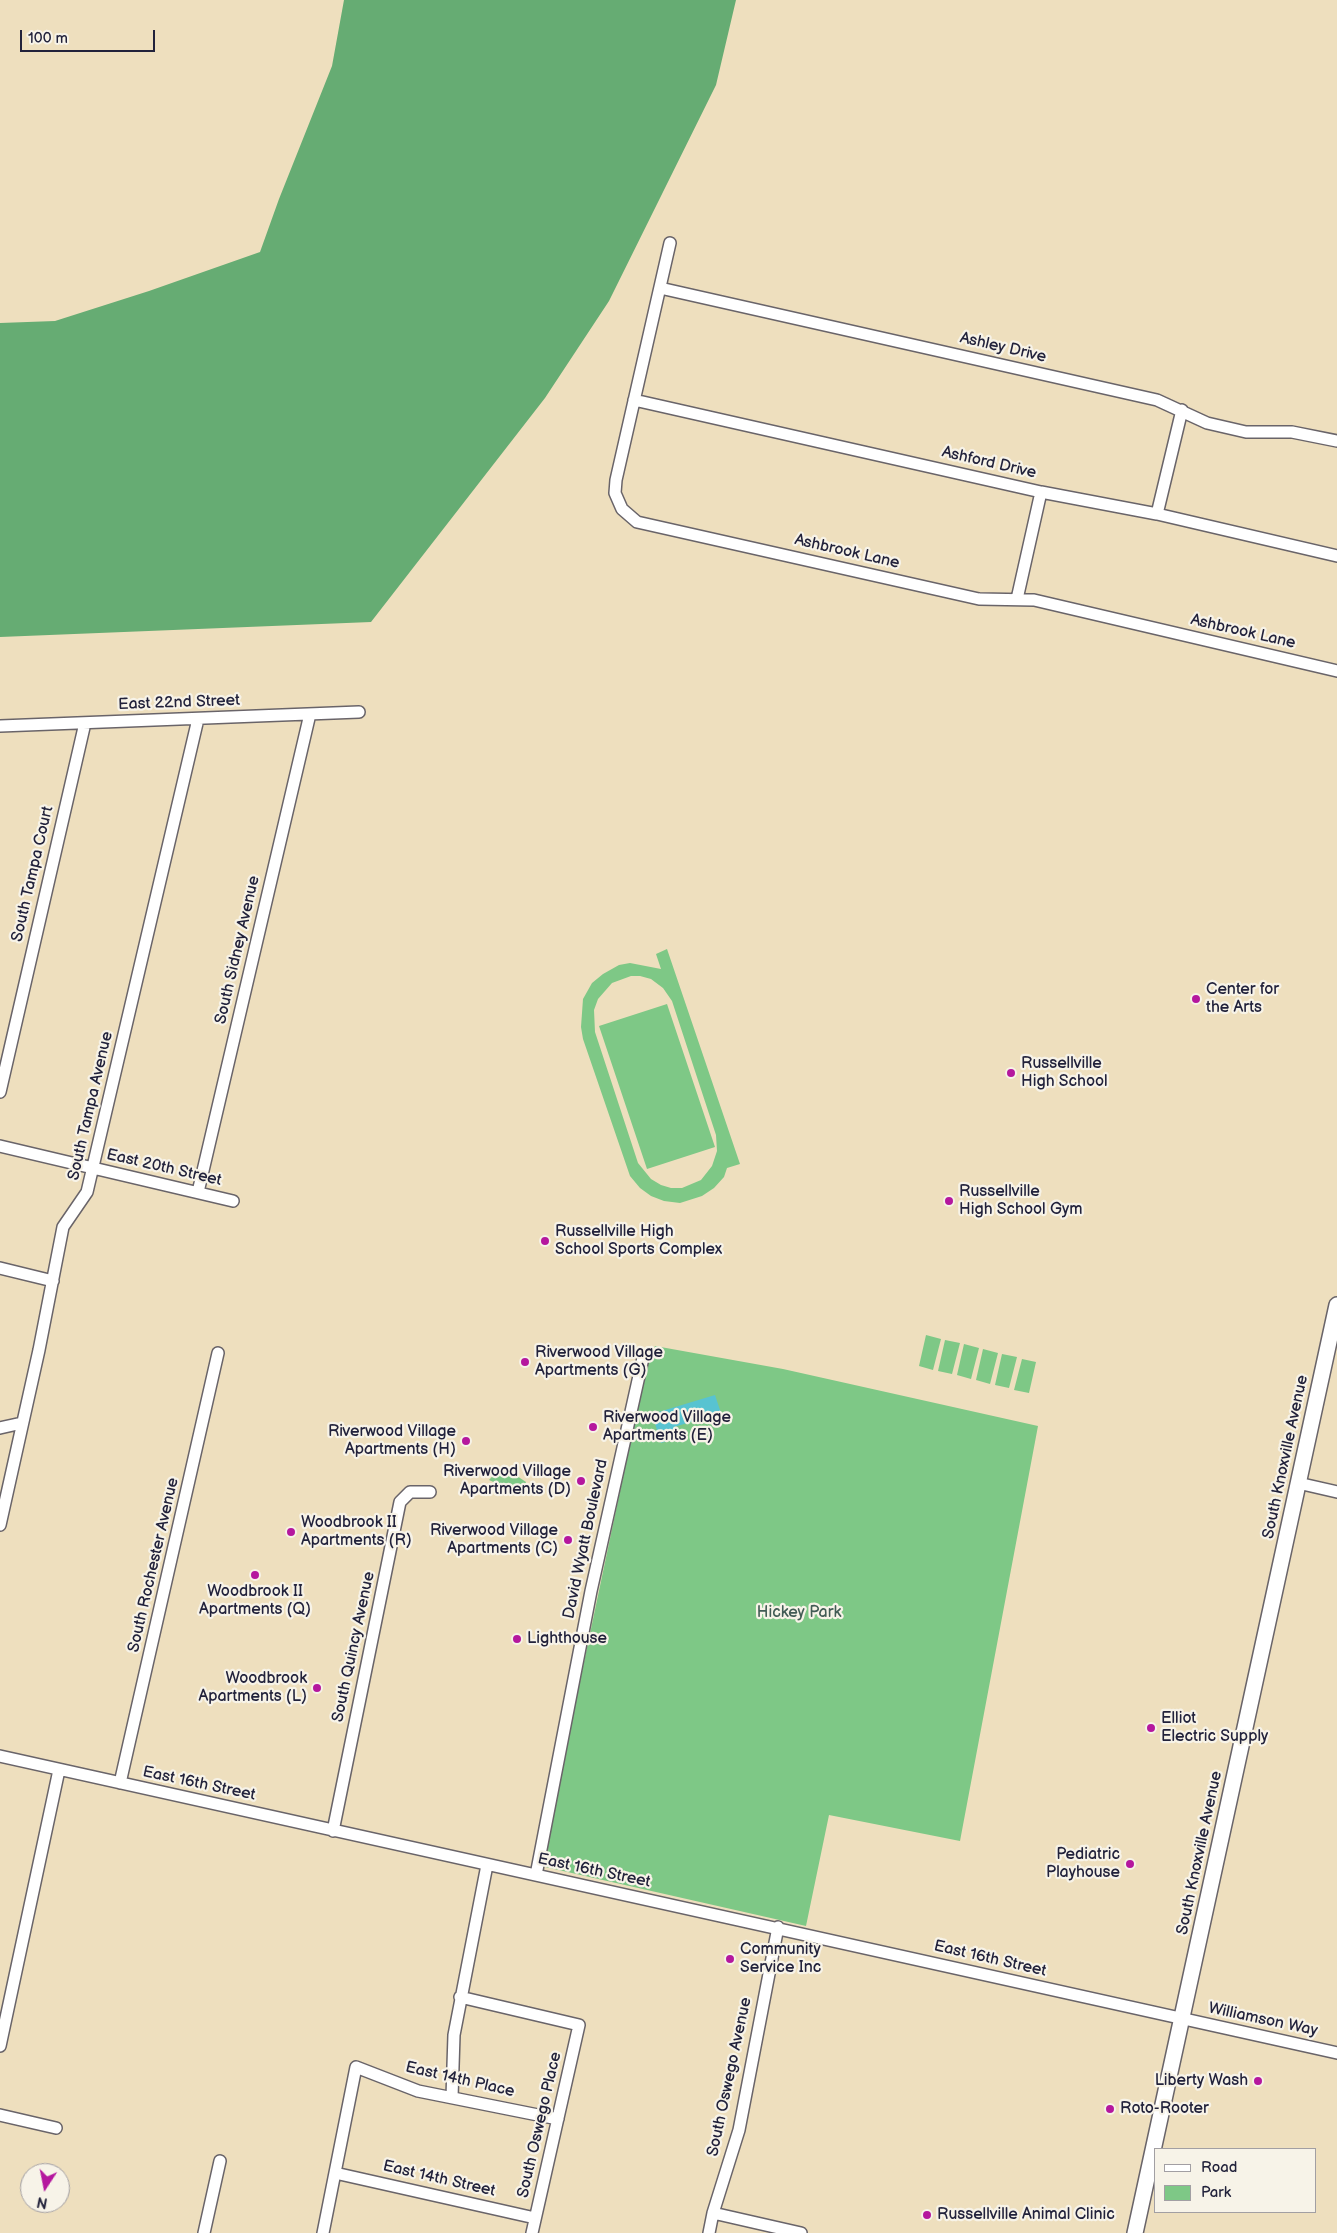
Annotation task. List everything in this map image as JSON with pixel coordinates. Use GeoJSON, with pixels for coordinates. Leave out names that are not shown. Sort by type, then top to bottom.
{"type":"FeatureCollection","features":[{"type":"Feature","properties":{"kind":"main road","name":"South Knoxville Avenue"},"geometry":{"type":"LineString","coordinates":[[1135,2233],[1337,1305]]}},
{"type":"Feature","properties":{"kind":"street","name":"Ashbrook Lane"},"geometry":{"type":"LineString","coordinates":[[670,242],[616,480],[615,493],[622,508],[636,522],[978,598],[1034,600],[1337,671]]}},
{"type":"Feature","properties":{"kind":"street","name":"Ashley Drive"},"geometry":{"type":"LineString","coordinates":[[660,288],[1157,400],[1207,423],[1246,432],[1292,432],[1337,441]]}},
{"type":"Feature","properties":{"kind":"street","name":"Ashford Drive"},"geometry":{"type":"LineString","coordinates":[[634,400],[1042,492],[1157,514],[1337,556]]}},
{"type":"Feature","properties":{"kind":"street"},"geometry":{"type":"LineString","coordinates":[[1157,514],[1182,410]]}},
{"type":"Feature","properties":{"kind":"street"},"geometry":{"type":"LineString","coordinates":[[1017,599],[1042,492]]}},
{"type":"Feature","properties":{"kind":"street","name":"East 22nd Street"},"geometry":{"type":"LineString","coordinates":[[0,726],[359,712]]}},
{"type":"Feature","properties":{"kind":"street","name":"South Sidney Avenue"},"geometry":{"type":"LineString","coordinates":[[198,1192],[310,714]]}},
{"type":"Feature","properties":{"kind":"street","name":"South Tampa Avenue"},"geometry":{"type":"LineString","coordinates":[[0,1524],[63,1227],[87,1192],[198,719]]}},
{"type":"Feature","properties":{"kind":"street","name":"South Tampa Court"},"geometry":{"type":"LineString","coordinates":[[0,1092],[85,723]]}},
{"type":"Feature","properties":{"kind":"street","name":"East 20th Street"},"geometry":{"type":"LineString","coordinates":[[0,1146],[233,1200]]}},
{"type":"Feature","properties":{"kind":"street"},"geometry":{"type":"LineString","coordinates":[[0,1268],[53,1281]]}},
{"type":"Feature","properties":{"kind":"street","name":"South Rochester Avenue"},"geometry":{"type":"LineString","coordinates":[[120,1784],[218,1353]]}},
{"type":"Feature","properties":{"kind":"street","name":"David Wyatt Boulevard"},"geometry":{"type":"LineString","coordinates":[[536,1875],[591,1591],[644,1358]]}},
{"type":"Feature","properties":{"kind":"street"},"geometry":{"type":"LineString","coordinates":[[0,1428],[22,1423]]}},
{"type":"Feature","properties":{"kind":"street"},"geometry":{"type":"LineString","coordinates":[[1298,1483],[1337,1492]]}},
{"type":"Feature","properties":{"kind":"street","name":"South Quincy Avenue"},"geometry":{"type":"LineString","coordinates":[[333,1830],[400,1502],[410,1492],[430,1492]]}},
{"type":"Feature","properties":{"kind":"street","name":"East 16th Street"},"geometry":{"type":"LineString","coordinates":[[0,1756],[778,1928],[1181,2020]]}},
{"type":"Feature","properties":{"kind":"street"},"geometry":{"type":"LineString","coordinates":[[0,2046],[59,1770]]}},
{"type":"Feature","properties":{"kind":"street"},"geometry":{"type":"LineString","coordinates":[[452,2097],[454,2035],[487,1865]]}},
{"type":"Feature","properties":{"kind":"street","name":"South Oswego Avenue"},"geometry":{"type":"LineString","coordinates":[[709,2233],[713,2213],[739,2130],[778,1928]]}},
{"type":"Feature","properties":{"kind":"street","name":"South Oswego Place"},"geometry":{"type":"LineString","coordinates":[[460,1997],[579,2025],[532,2233]]}},
{"type":"Feature","properties":{"kind":"street","name":"Williamson Way"},"geometry":{"type":"LineString","coordinates":[[1181,2020],[1337,2053]]}},
{"type":"Feature","properties":{"kind":"street","name":"East 14th Place"},"geometry":{"type":"LineString","coordinates":[[335,2173],[356,2067],[418,2091],[558,2119]]}},
{"type":"Feature","properties":{"kind":"street"},"geometry":{"type":"LineString","coordinates":[[0,2115],[56,2128]]}},
{"type":"Feature","properties":{"kind":"street"},"geometry":{"type":"LineString","coordinates":[[204,2233],[220,2161]]}},
{"type":"Feature","properties":{"kind":"street"},"geometry":{"type":"LineString","coordinates":[[323,2233],[335,2173]]}},
{"type":"Feature","properties":{"kind":"street","name":"East 14th Street"},"geometry":{"type":"LineString","coordinates":[[335,2173],[535,2218]]}},
{"type":"Feature","properties":{"kind":"street"},"geometry":{"type":"LineString","coordinates":[[713,2213],[801,2233]]}},
{"type":"Feature","properties":{"kind":"green space"},"geometry":{"type":"Polygon","coordinates":[[[344,0],[736,0],[716,85],[609,301],[545,398],[371,622],[0,637],[0,323],[55,321],[149,291],[260,252],[332,66],[344,0]]]}},
{"type":"Feature","properties":{"kind":"green space"},"geometry":{"type":"Polygon","coordinates":[[[667,949],[740,1164],[727,1168],[724,1177],[714,1188],[702,1196],[680,1203],[664,1201],[651,1196],[640,1188],[630,1176],[583,1039],[581,1027],[583,999],[592,983],[619,965],[630,963],[661,969],[656,954],[667,949]],[[631,976],[612,983],[598,999],[594,1010],[595,1032],[638,1163],[651,1179],[661,1185],[671,1188],[682,1188],[701,1180],[712,1166],[717,1151],[716,1135],[672,1001],[663,988],[651,979],[631,976]]]}},
{"type":"Feature","properties":{"kind":"green space"},"geometry":{"type":"Polygon","coordinates":[[[667,1004],[715,1147],[647,1169],[599,1026],[667,1004]]]}},
{"type":"Feature","properties":{"kind":"green space"},"geometry":{"type":"Polygon","coordinates":[[[926,1335],[941,1339],[933,1370],[919,1366],[926,1335]]]}},
{"type":"Feature","properties":{"kind":"green space"},"geometry":{"type":"Polygon","coordinates":[[[945,1340],[960,1343],[952,1374],[938,1371],[945,1340]]]}},
{"type":"Feature","properties":{"kind":"green space"},"geometry":{"type":"Polygon","coordinates":[[[964,1344],[979,1348],[971,1379],[957,1375],[964,1344]]]}},
{"type":"Feature","properties":{"kind":"green space","name":"Hickey Park"},"geometry":{"type":"Polygon","coordinates":[[[655,1346],[783,1369],[1038,1426],[960,1841],[829,1815],[806,1926],[541,1866],[647,1363],[655,1346]]]}},
{"type":"Feature","properties":{"kind":"green space"},"geometry":{"type":"Polygon","coordinates":[[[983,1349],[998,1353],[990,1384],[976,1380],[983,1349]]]}},
{"type":"Feature","properties":{"kind":"green space"},"geometry":{"type":"Polygon","coordinates":[[[1002,1354],[1017,1357],[1009,1388],[995,1385],[1002,1354]]]}},
{"type":"Feature","properties":{"kind":"green space"},"geometry":{"type":"Polygon","coordinates":[[[1022,1359],[1036,1362],[1029,1393],[1014,1390],[1022,1359]]]}},
{"type":"Feature","properties":{"kind":"green space"},"geometry":{"type":"Polygon","coordinates":[[[502,1466],[526,1482],[522,1495],[489,1480],[502,1466]]]}},
{"type":"Feature","properties":{"kind":"water"},"geometry":{"type":"Polygon","coordinates":[[[715,1395],[721,1413],[674,1427],[677,1438],[661,1443],[652,1414],[715,1395]]]}},
{"type":"Feature","properties":{"kind":"place","name":"Center for the Arts"},"geometry":{"type":"Point","coordinates":[1196,999]}},
{"type":"Feature","properties":{"kind":"place","name":"Russellville High School"},"geometry":{"type":"Point","coordinates":[1011,1073]}},
{"type":"Feature","properties":{"kind":"place","name":"Russellville High School Gym"},"geometry":{"type":"Point","coordinates":[949,1201]}},
{"type":"Feature","properties":{"kind":"place","name":"Russellville High School Sports Complex"},"geometry":{"type":"Point","coordinates":[545,1241]}},
{"type":"Feature","properties":{"kind":"place","name":"Riverwood Village Apartments (G)"},"geometry":{"type":"Point","coordinates":[525,1362]}},
{"type":"Feature","properties":{"kind":"place","name":"Riverwood Village Apartments (E)"},"geometry":{"type":"Point","coordinates":[593,1427]}},
{"type":"Feature","properties":{"kind":"place","name":"Riverwood Village Apartments (H)"},"geometry":{"type":"Point","coordinates":[466,1441]}},
{"type":"Feature","properties":{"kind":"place","name":"Riverwood Village Apartments (D)"},"geometry":{"type":"Point","coordinates":[581,1481]}},
{"type":"Feature","properties":{"kind":"place","name":"Woodbrook II Apartments (R)"},"geometry":{"type":"Point","coordinates":[291,1532]}},
{"type":"Feature","properties":{"kind":"place","name":"Riverwood Village Apartments (C)"},"geometry":{"type":"Point","coordinates":[568,1540]}},
{"type":"Feature","properties":{"kind":"place","name":"Woodbrook II Apartments (Q)"},"geometry":{"type":"Point","coordinates":[255,1575]}},
{"type":"Feature","properties":{"kind":"place","name":"Lighthouse"},"geometry":{"type":"Point","coordinates":[517,1639]}},
{"type":"Feature","properties":{"kind":"place","name":"Woodbrook Apartments (L)"},"geometry":{"type":"Point","coordinates":[317,1688]}},
{"type":"Feature","properties":{"kind":"place","name":"Elliot Electric Supply"},"geometry":{"type":"Point","coordinates":[1151,1728]}},
{"type":"Feature","properties":{"kind":"place","name":"Pediatric Playhouse"},"geometry":{"type":"Point","coordinates":[1130,1864]}},
{"type":"Feature","properties":{"kind":"place","name":"Community Service Inc"},"geometry":{"type":"Point","coordinates":[730,1959]}},
{"type":"Feature","properties":{"kind":"place","name":"Liberty Wash"},"geometry":{"type":"Point","coordinates":[1258,2081]}},
{"type":"Feature","properties":{"kind":"place","name":"Roto-Rooter"},"geometry":{"type":"Point","coordinates":[1110,2109]}},
{"type":"Feature","properties":{"kind":"place","name":"Russellville Animal Clinic"},"geometry":{"type":"Point","coordinates":[927,2215]}}]}
